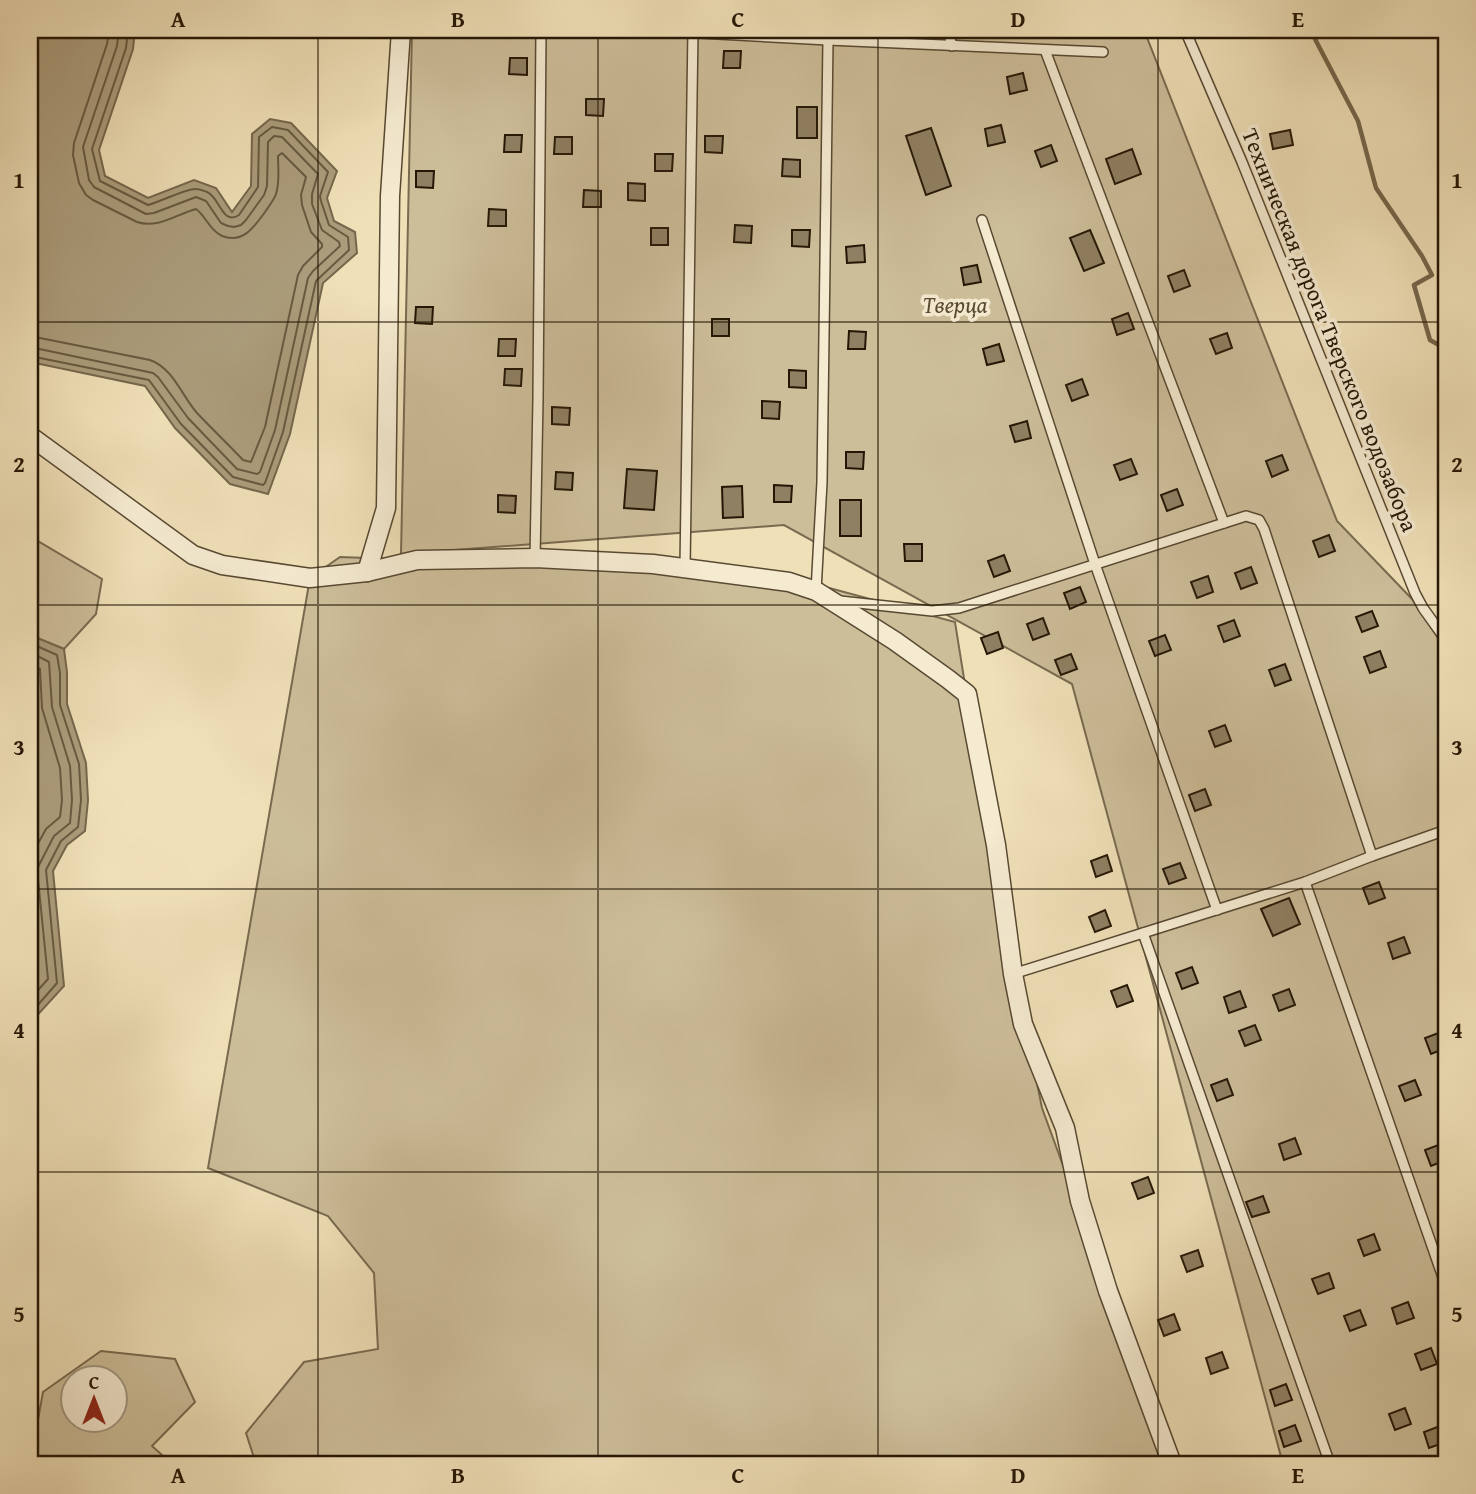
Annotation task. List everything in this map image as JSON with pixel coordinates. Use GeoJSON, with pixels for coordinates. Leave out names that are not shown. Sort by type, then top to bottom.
{"type":"FeatureCollection","features":[{"type":"Feature","properties":{"kind":"street"},"geometry":{"type":"LineString","coordinates":[[367,572],[386,508],[390,196],[401,30]]}},
{"type":"Feature","properties":{"kind":"street"},"geometry":{"type":"LineString","coordinates":[[30,436],[193,555],[222,565],[310,578],[367,572],[417,560],[535,558],[685,566],[789,582],[823,595],[895,641],[967,695],[996,845],[1013,974],[1023,1024],[1065,1128],[1080,1201],[1108,1291],[1172,1464]]}},
{"type":"Feature","properties":{"kind":"lane"},"geometry":{"type":"LineString","coordinates":[[535,558],[541,30]]}},
{"type":"Feature","properties":{"kind":"lane"},"geometry":{"type":"LineString","coordinates":[[643,30],[1103,52]]}},
{"type":"Feature","properties":{"kind":"lane"},"geometry":{"type":"LineString","coordinates":[[948,30],[952,46]]}},
{"type":"Feature","properties":{"kind":"lane","name":"Техническая дорога Тверского водозабора"},"geometry":{"type":"LineString","coordinates":[[1185,30],[1242,162],[1415,593],[1446,640]]}},
{"type":"Feature","properties":{"kind":"lane"},"geometry":{"type":"LineString","coordinates":[[685,566],[693,31]]}},
{"type":"Feature","properties":{"kind":"lane"},"geometry":{"type":"LineString","coordinates":[[828,40],[823,595],[932,611],[959,608],[1252,516],[1259,520],[1264,529],[1372,856]]}},
{"type":"Feature","properties":{"kind":"lane"},"geometry":{"type":"LineString","coordinates":[[1045,50],[1224,523]]}},
{"type":"Feature","properties":{"kind":"lane"},"geometry":{"type":"LineString","coordinates":[[982,220],[1095,564],[1217,910]]}},
{"type":"Feature","properties":{"kind":"lane"},"geometry":{"type":"LineString","coordinates":[[1013,974],[1305,882],[1446,830]]}},
{"type":"Feature","properties":{"kind":"lane"},"geometry":{"type":"LineString","coordinates":[[1305,882],[1446,1286]]}},
{"type":"Feature","properties":{"kind":"lane"},"geometry":{"type":"LineString","coordinates":[[1143,933],[1330,1464]]}},
{"type":"Feature","properties":{"kind":"green space","name":"Тверца"},"geometry":{"type":"Polygon","coordinates":[[[412,30],[1144,30],[1337,521],[1412,599],[1446,650],[1446,1464],[1283,1464],[1072,684],[784,525],[401,554],[412,30]]]}},
{"type":"Feature","properties":{"kind":"green space"},"geometry":{"type":"Polygon","coordinates":[[[30,479],[34,484],[32,516],[38,541],[102,579],[96,614],[64,649],[30,635],[30,479]]]}},
{"type":"Feature","properties":{"kind":"green space"},"geometry":{"type":"Polygon","coordinates":[[[340,557],[774,573],[955,622],[997,885],[1042,1108],[1172,1464],[256,1464],[246,1433],[304,1362],[378,1349],[374,1273],[328,1216],[208,1168],[310,578],[340,557]]]}},
{"type":"Feature","properties":{"kind":"green space"},"geometry":{"type":"Polygon","coordinates":[[[101,1351],[175,1359],[195,1402],[152,1446],[172,1464],[30,1464],[43,1392],[60,1380],[60,1434],[130,1434],[130,1364],[83,1364],[101,1351]]]}},
{"type":"Feature","properties":{"kind":"water"},"geometry":{"type":"Polygon","coordinates":[[[30,30],[135,30],[133,49],[99,150],[105,176],[148,198],[194,180],[216,188],[232,212],[251,186],[252,134],[270,119],[291,123],[337,171],[327,198],[334,221],[355,232],[357,253],[323,283],[290,434],[268,494],[230,484],[175,428],[145,386],[30,362],[30,30]]]}},
{"type":"Feature","properties":{"kind":"water"},"geometry":{"type":"Polygon","coordinates":[[[30,635],[64,649],[67,704],[86,763],[88,800],[85,831],[67,845],[53,871],[64,986],[32,1021],[30,1019],[30,635]]]}},
{"type":"Feature","properties":{"kind":"building"},"geometry":{"type":"Polygon","coordinates":[[[1049,30],[1067,30],[1067,32],[1051,36],[1049,30]]]}},
{"type":"Feature","properties":{"kind":"building"},"geometry":{"type":"Polygon","coordinates":[[[724,51],[741,51],[740,68],[723,68],[724,51]]]}},
{"type":"Feature","properties":{"kind":"building"},"geometry":{"type":"Polygon","coordinates":[[[510,58],[527,58],[527,75],[509,74],[510,58]]]}},
{"type":"Feature","properties":{"kind":"building"},"geometry":{"type":"Polygon","coordinates":[[[1023,73],[1027,90],[1010,94],[1007,77],[1023,73]]]}},
{"type":"Feature","properties":{"kind":"building"},"geometry":{"type":"Polygon","coordinates":[[[586,99],[604,99],[603,116],[586,115],[586,99]]]}},
{"type":"Feature","properties":{"kind":"building"},"geometry":{"type":"Polygon","coordinates":[[[797,107],[817,107],[817,138],[797,138],[797,107]]]}},
{"type":"Feature","properties":{"kind":"building"},"geometry":{"type":"Polygon","coordinates":[[[1001,125],[1005,142],[988,146],[985,129],[1001,125]]]}},
{"type":"Feature","properties":{"kind":"building"},"geometry":{"type":"Polygon","coordinates":[[[931,128],[951,186],[926,195],[906,136],[931,128]]]}},
{"type":"Feature","properties":{"kind":"building"},"geometry":{"type":"Polygon","coordinates":[[[1290,130],[1293,145],[1273,149],[1270,134],[1290,130]]]}},
{"type":"Feature","properties":{"kind":"building"},"geometry":{"type":"Polygon","coordinates":[[[505,135],[522,135],[521,152],[504,152],[505,135]]]}},
{"type":"Feature","properties":{"kind":"building"},"geometry":{"type":"Polygon","coordinates":[[[705,136],[723,136],[722,153],[705,152],[705,136]]]}},
{"type":"Feature","properties":{"kind":"building"},"geometry":{"type":"Polygon","coordinates":[[[555,137],[572,137],[572,154],[554,154],[555,137]]]}},
{"type":"Feature","properties":{"kind":"building"},"geometry":{"type":"Polygon","coordinates":[[[1051,145],[1057,161],[1041,167],[1035,151],[1051,145]]]}},
{"type":"Feature","properties":{"kind":"building"},"geometry":{"type":"Polygon","coordinates":[[[1132,149],[1141,174],[1115,184],[1106,159],[1132,149]]]}},
{"type":"Feature","properties":{"kind":"building"},"geometry":{"type":"Polygon","coordinates":[[[655,154],[673,154],[672,171],[655,171],[655,154]]]}},
{"type":"Feature","properties":{"kind":"building"},"geometry":{"type":"Polygon","coordinates":[[[783,159],[800,160],[800,177],[782,176],[783,159]]]}},
{"type":"Feature","properties":{"kind":"building"},"geometry":{"type":"Polygon","coordinates":[[[416,171],[434,171],[433,188],[416,187],[416,171]]]}},
{"type":"Feature","properties":{"kind":"building"},"geometry":{"type":"Polygon","coordinates":[[[628,183],[645,184],[645,201],[628,200],[628,183]]]}},
{"type":"Feature","properties":{"kind":"building"},"geometry":{"type":"Polygon","coordinates":[[[584,190],[601,191],[601,207],[583,207],[584,190]]]}},
{"type":"Feature","properties":{"kind":"building"},"geometry":{"type":"Polygon","coordinates":[[[489,209],[506,210],[506,226],[488,226],[489,209]]]}},
{"type":"Feature","properties":{"kind":"building"},"geometry":{"type":"Polygon","coordinates":[[[735,225],[752,226],[751,243],[734,242],[735,225]]]}},
{"type":"Feature","properties":{"kind":"building"},"geometry":{"type":"Polygon","coordinates":[[[651,228],[668,228],[668,245],[651,245],[651,228]]]}},
{"type":"Feature","properties":{"kind":"building"},"geometry":{"type":"Polygon","coordinates":[[[792,230],[810,230],[809,247],[792,246],[792,230]]]}},
{"type":"Feature","properties":{"kind":"building"},"geometry":{"type":"Polygon","coordinates":[[[1090,230],[1104,263],[1084,271],[1070,238],[1090,230]]]}},
{"type":"Feature","properties":{"kind":"building"},"geometry":{"type":"Polygon","coordinates":[[[864,245],[865,262],[847,263],[846,247],[864,245]]]}},
{"type":"Feature","properties":{"kind":"building"},"geometry":{"type":"Polygon","coordinates":[[[977,265],[981,282],[964,285],[961,268],[977,265]]]}},
{"type":"Feature","properties":{"kind":"building"},"geometry":{"type":"Polygon","coordinates":[[[1184,270],[1190,286],[1174,292],[1168,276],[1184,270]]]}},
{"type":"Feature","properties":{"kind":"building"},"geometry":{"type":"Polygon","coordinates":[[[416,307],[433,307],[432,324],[415,323],[416,307]]]}},
{"type":"Feature","properties":{"kind":"building"},"geometry":{"type":"Polygon","coordinates":[[[1128,313],[1134,329],[1117,335],[1112,319],[1128,313]]]}},
{"type":"Feature","properties":{"kind":"building"},"geometry":{"type":"Polygon","coordinates":[[[712,319],[729,319],[729,336],[712,336],[712,319]]]}},
{"type":"Feature","properties":{"kind":"building"},"geometry":{"type":"Polygon","coordinates":[[[849,331],[866,332],[865,349],[848,349],[849,331]]]}},
{"type":"Feature","properties":{"kind":"building"},"geometry":{"type":"Polygon","coordinates":[[[1227,333],[1232,348],[1216,354],[1210,339],[1227,333]]]}},
{"type":"Feature","properties":{"kind":"building"},"geometry":{"type":"Polygon","coordinates":[[[499,339],[516,339],[515,356],[498,356],[499,339]]]}},
{"type":"Feature","properties":{"kind":"building"},"geometry":{"type":"Polygon","coordinates":[[[999,344],[1004,361],[987,365],[983,349],[999,344]]]}},
{"type":"Feature","properties":{"kind":"building"},"geometry":{"type":"Polygon","coordinates":[[[505,369],[522,369],[521,386],[504,385],[505,369]]]}},
{"type":"Feature","properties":{"kind":"building"},"geometry":{"type":"Polygon","coordinates":[[[789,370],[806,371],[806,388],[789,387],[789,370]]]}},
{"type":"Feature","properties":{"kind":"building"},"geometry":{"type":"Polygon","coordinates":[[[1082,379],[1088,395],[1072,401],[1066,385],[1082,379]]]}},
{"type":"Feature","properties":{"kind":"building"},"geometry":{"type":"Polygon","coordinates":[[[762,401],[780,402],[779,419],[762,418],[762,401]]]}},
{"type":"Feature","properties":{"kind":"building"},"geometry":{"type":"Polygon","coordinates":[[[552,407],[570,408],[569,425],[552,424],[552,407]]]}},
{"type":"Feature","properties":{"kind":"building"},"geometry":{"type":"Polygon","coordinates":[[[1027,421],[1031,438],[1015,442],[1010,426],[1027,421]]]}},
{"type":"Feature","properties":{"kind":"building"},"geometry":{"type":"Polygon","coordinates":[[[846,452],[864,452],[863,469],[846,468],[846,452]]]}},
{"type":"Feature","properties":{"kind":"building"},"geometry":{"type":"Polygon","coordinates":[[[1282,455],[1288,470],[1272,477],[1266,461],[1282,455]]]}},
{"type":"Feature","properties":{"kind":"building"},"geometry":{"type":"Polygon","coordinates":[[[1131,459],[1137,474],[1120,480],[1114,465],[1131,459]]]}},
{"type":"Feature","properties":{"kind":"building"},"geometry":{"type":"Polygon","coordinates":[[[627,469],[657,471],[654,510],[624,508],[627,469]]]}},
{"type":"Feature","properties":{"kind":"building"},"geometry":{"type":"Polygon","coordinates":[[[556,472],[573,473],[572,490],[555,489],[556,472]]]}},
{"type":"Feature","properties":{"kind":"building"},"geometry":{"type":"Polygon","coordinates":[[[774,485],[792,486],[791,502],[774,502],[774,485]]]}},
{"type":"Feature","properties":{"kind":"building"},"geometry":{"type":"Polygon","coordinates":[[[742,486],[743,517],[723,518],[722,487],[742,486]]]}},
{"type":"Feature","properties":{"kind":"building"},"geometry":{"type":"Polygon","coordinates":[[[1177,489],[1183,505],[1167,511],[1161,495],[1177,489]]]}},
{"type":"Feature","properties":{"kind":"building"},"geometry":{"type":"Polygon","coordinates":[[[498,495],[516,496],[515,513],[498,512],[498,495]]]}},
{"type":"Feature","properties":{"kind":"building"},"geometry":{"type":"Polygon","coordinates":[[[840,500],[861,500],[861,536],[840,536],[840,500]]]}},
{"type":"Feature","properties":{"kind":"building"},"geometry":{"type":"Polygon","coordinates":[[[1329,535],[1335,551],[1319,557],[1313,541],[1329,535]]]}},
{"type":"Feature","properties":{"kind":"building"},"geometry":{"type":"Polygon","coordinates":[[[904,544],[922,544],[922,561],[905,561],[904,544]]]}},
{"type":"Feature","properties":{"kind":"building"},"geometry":{"type":"Polygon","coordinates":[[[1004,555],[1010,571],[994,577],[988,561],[1004,555]]]}},
{"type":"Feature","properties":{"kind":"building"},"geometry":{"type":"Polygon","coordinates":[[[1251,567],[1257,583],[1241,589],[1235,573],[1251,567]]]}},
{"type":"Feature","properties":{"kind":"building"},"geometry":{"type":"Polygon","coordinates":[[[1208,576],[1213,592],[1197,598],[1191,582],[1208,576]]]}},
{"type":"Feature","properties":{"kind":"building"},"geometry":{"type":"Polygon","coordinates":[[[1080,587],[1086,602],[1070,609],[1064,593],[1080,587]]]}},
{"type":"Feature","properties":{"kind":"building"},"geometry":{"type":"Polygon","coordinates":[[[1372,611],[1378,626],[1362,632],[1356,617],[1372,611]]]}},
{"type":"Feature","properties":{"kind":"building"},"geometry":{"type":"Polygon","coordinates":[[[1043,618],[1049,634],[1033,640],[1027,624],[1043,618]]]}},
{"type":"Feature","properties":{"kind":"building"},"geometry":{"type":"Polygon","coordinates":[[[1234,620],[1240,636],[1224,642],[1218,626],[1234,620]]]}},
{"type":"Feature","properties":{"kind":"building"},"geometry":{"type":"Polygon","coordinates":[[[998,632],[1003,648],[987,654],[981,638],[998,632]]]}},
{"type":"Feature","properties":{"kind":"building"},"geometry":{"type":"Polygon","coordinates":[[[1165,635],[1171,650],[1155,656],[1149,641],[1165,635]]]}},
{"type":"Feature","properties":{"kind":"building"},"geometry":{"type":"Polygon","coordinates":[[[1380,651],[1386,667],[1370,673],[1364,657],[1380,651]]]}},
{"type":"Feature","properties":{"kind":"building"},"geometry":{"type":"Polygon","coordinates":[[[1071,654],[1077,669],[1061,675],[1055,660],[1071,654]]]}},
{"type":"Feature","properties":{"kind":"building"},"geometry":{"type":"Polygon","coordinates":[[[1285,664],[1291,680],[1275,686],[1269,670],[1285,664]]]}},
{"type":"Feature","properties":{"kind":"building"},"geometry":{"type":"Polygon","coordinates":[[[1225,725],[1231,741],[1215,747],[1209,731],[1225,725]]]}},
{"type":"Feature","properties":{"kind":"building"},"geometry":{"type":"Polygon","coordinates":[[[1205,789],[1211,805],[1195,811],[1189,795],[1205,789]]]}},
{"type":"Feature","properties":{"kind":"building"},"geometry":{"type":"Polygon","coordinates":[[[1107,855],[1112,871],[1096,877],[1091,861],[1107,855]]]}},
{"type":"Feature","properties":{"kind":"building"},"geometry":{"type":"Polygon","coordinates":[[[1446,862],[1446,880],[1441,864],[1446,862]]]}},
{"type":"Feature","properties":{"kind":"building"},"geometry":{"type":"Polygon","coordinates":[[[1180,863],[1186,878],[1169,884],[1163,869],[1180,863]]]}},
{"type":"Feature","properties":{"kind":"building"},"geometry":{"type":"Polygon","coordinates":[[[1379,882],[1385,898],[1369,904],[1363,888],[1379,882]]]}},
{"type":"Feature","properties":{"kind":"building"},"geometry":{"type":"Polygon","coordinates":[[[1289,898],[1300,924],[1273,936],[1261,909],[1289,898]]]}},
{"type":"Feature","properties":{"kind":"building"},"geometry":{"type":"Polygon","coordinates":[[[1105,910],[1111,926],[1095,932],[1089,917],[1105,910]]]}},
{"type":"Feature","properties":{"kind":"building"},"geometry":{"type":"Polygon","coordinates":[[[1404,937],[1410,953],[1393,959],[1388,943],[1404,937]]]}},
{"type":"Feature","properties":{"kind":"building"},"geometry":{"type":"Polygon","coordinates":[[[1192,967],[1198,983],[1182,989],[1176,973],[1192,967]]]}},
{"type":"Feature","properties":{"kind":"building"},"geometry":{"type":"Polygon","coordinates":[[[1127,985],[1133,1001],[1117,1007],[1111,991],[1127,985]]]}},
{"type":"Feature","properties":{"kind":"building"},"geometry":{"type":"Polygon","coordinates":[[[1289,989],[1295,1005],[1279,1011],[1273,995],[1289,989]]]}},
{"type":"Feature","properties":{"kind":"building"},"geometry":{"type":"Polygon","coordinates":[[[1240,991],[1246,1007],[1229,1013],[1224,997],[1240,991]]]}},
{"type":"Feature","properties":{"kind":"building"},"geometry":{"type":"Polygon","coordinates":[[[1255,1025],[1261,1040],[1245,1046],[1239,1031],[1255,1025]]]}},
{"type":"Feature","properties":{"kind":"building"},"geometry":{"type":"Polygon","coordinates":[[[1441,1032],[1446,1048],[1431,1054],[1425,1038],[1441,1032]]]}},
{"type":"Feature","properties":{"kind":"building"},"geometry":{"type":"Polygon","coordinates":[[[1227,1079],[1233,1095],[1217,1101],[1211,1085],[1227,1079]]]}},
{"type":"Feature","properties":{"kind":"building"},"geometry":{"type":"Polygon","coordinates":[[[1415,1080],[1421,1095],[1405,1101],[1399,1086],[1415,1080]]]}},
{"type":"Feature","properties":{"kind":"building"},"geometry":{"type":"Polygon","coordinates":[[[1295,1138],[1301,1154],[1284,1160],[1279,1144],[1295,1138]]]}},
{"type":"Feature","properties":{"kind":"building"},"geometry":{"type":"Polygon","coordinates":[[[1441,1144],[1446,1160],[1431,1166],[1425,1150],[1441,1144]]]}},
{"type":"Feature","properties":{"kind":"building"},"geometry":{"type":"Polygon","coordinates":[[[1148,1177],[1154,1193],[1138,1199],[1132,1183],[1148,1177]]]}},
{"type":"Feature","properties":{"kind":"building"},"geometry":{"type":"Polygon","coordinates":[[[1263,1196],[1269,1212],[1252,1217],[1246,1202],[1263,1196]]]}},
{"type":"Feature","properties":{"kind":"building"},"geometry":{"type":"Polygon","coordinates":[[[1374,1234],[1380,1250],[1364,1256],[1358,1240],[1374,1234]]]}},
{"type":"Feature","properties":{"kind":"building"},"geometry":{"type":"Polygon","coordinates":[[[1198,1250],[1203,1266],[1187,1272],[1181,1256],[1198,1250]]]}},
{"type":"Feature","properties":{"kind":"building"},"geometry":{"type":"Polygon","coordinates":[[[1329,1273],[1334,1288],[1318,1294],[1312,1279],[1329,1273]]]}},
{"type":"Feature","properties":{"kind":"building"},"geometry":{"type":"Polygon","coordinates":[[[1408,1302],[1414,1318],[1397,1324],[1392,1308],[1408,1302]]]}},
{"type":"Feature","properties":{"kind":"building"},"geometry":{"type":"Polygon","coordinates":[[[1360,1310],[1366,1325],[1350,1331],[1344,1316],[1360,1310]]]}},
{"type":"Feature","properties":{"kind":"building"},"geometry":{"type":"Polygon","coordinates":[[[1174,1314],[1180,1330],[1164,1336],[1158,1320],[1174,1314]]]}},
{"type":"Feature","properties":{"kind":"building"},"geometry":{"type":"Polygon","coordinates":[[[1431,1348],[1437,1364],[1421,1370],[1415,1354],[1431,1348]]]}},
{"type":"Feature","properties":{"kind":"building"},"geometry":{"type":"Polygon","coordinates":[[[1222,1352],[1228,1368],[1211,1374],[1206,1358],[1222,1352]]]}},
{"type":"Feature","properties":{"kind":"building"},"geometry":{"type":"Polygon","coordinates":[[[1286,1384],[1292,1400],[1275,1406],[1270,1390],[1286,1384]]]}},
{"type":"Feature","properties":{"kind":"building"},"geometry":{"type":"Polygon","coordinates":[[[1405,1408],[1411,1424],[1395,1430],[1389,1414],[1405,1408]]]}},
{"type":"Feature","properties":{"kind":"building"},"geometry":{"type":"Polygon","coordinates":[[[1295,1425],[1301,1441],[1284,1447],[1279,1431],[1295,1425]]]}},
{"type":"Feature","properties":{"kind":"building"},"geometry":{"type":"Polygon","coordinates":[[[1440,1426],[1446,1442],[1429,1448],[1424,1432],[1440,1426]]]}},
{"type":"Feature","properties":{"kind":"building"},"geometry":{"type":"Polygon","coordinates":[[[1411,1456],[1414,1464],[1395,1462],[1411,1456]]]}},
{"type":"Feature","properties":{"kind":"waterway"},"geometry":{"type":"LineString","coordinates":[[1326,30],[1315,39],[1358,121],[1376,188],[1432,275],[1414,285],[1430,340],[1446,349]]}}]}
